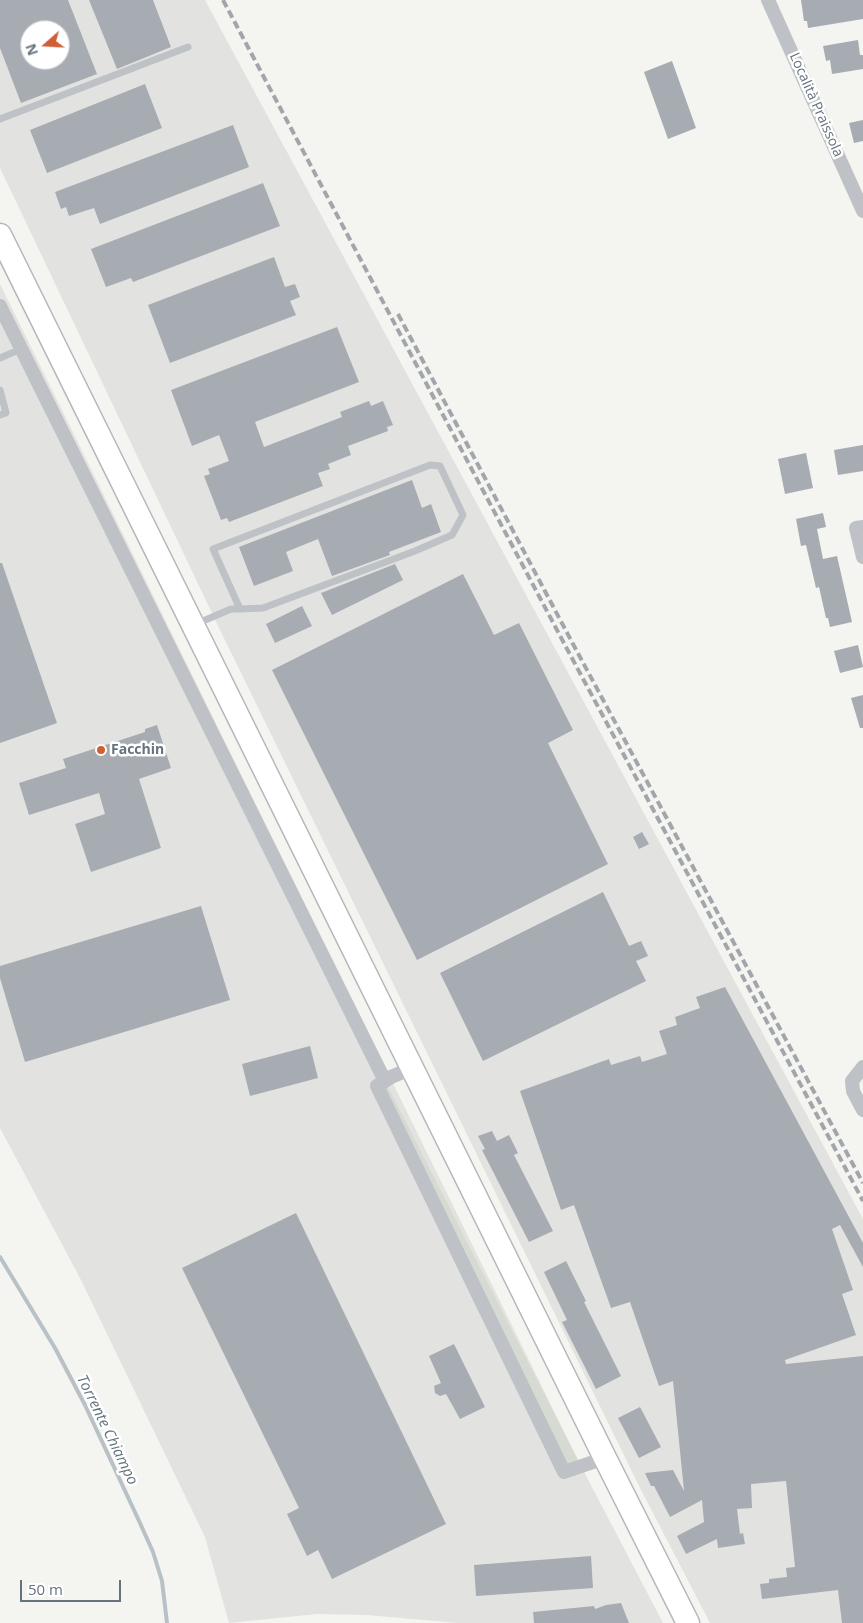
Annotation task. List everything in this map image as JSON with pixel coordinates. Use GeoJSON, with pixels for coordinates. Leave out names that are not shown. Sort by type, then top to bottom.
{"type":"FeatureCollection","features":[{"type":"Feature","properties":{"kind":"main road"},"geometry":{"type":"LineString","coordinates":[[0,235],[688,1623]]}},
{"type":"Feature","properties":{"kind":"street","name":"Località Praissola"},"geometry":{"type":"LineString","coordinates":[[768,0],[863,211]]}},
{"type":"Feature","properties":{"kind":"street"},"geometry":{"type":"LineString","coordinates":[[0,306],[385,1081]]}},
{"type":"Feature","properties":{"kind":"street"},"geometry":{"type":"LineString","coordinates":[[863,528],[856,528],[863,557]]}},
{"type":"Feature","properties":{"kind":"street"},"geometry":{"type":"LineString","coordinates":[[863,1067],[852,1081],[853,1091],[863,1110]]}},
{"type":"Feature","properties":{"kind":"street"},"geometry":{"type":"LineString","coordinates":[[412,1068],[391,1077],[377,1086],[564,1472],[605,1458]]}},
{"type":"Feature","properties":{"kind":"lane"},"geometry":{"type":"LineString","coordinates":[[1,116],[188,47]]}},
{"type":"Feature","properties":{"kind":"lane"},"geometry":{"type":"LineString","coordinates":[[0,358],[21,349]]}},
{"type":"Feature","properties":{"kind":"lane"},"geometry":{"type":"LineString","coordinates":[[0,390],[6,413],[0,415]]}},
{"type":"Feature","properties":{"kind":"lane"},"geometry":{"type":"LineString","coordinates":[[193,625],[231,609],[240,609],[263,608],[452,536],[463,515],[440,466],[430,465],[213,549],[240,609]]}},
{"type":"Feature","properties":{"kind":"shaded area"},"geometry":{"type":"Polygon","coordinates":[[[0,0],[205,0],[863,1219],[863,1623],[710,1623],[641,1490],[221,632],[0,168],[0,0]]]}},
{"type":"Feature","properties":{"kind":"shaded area"},"geometry":{"type":"Polygon","coordinates":[[[0,284],[581,1466],[663,1623],[458,1623],[367,1615],[317,1614],[229,1623],[205,1537],[81,1280],[0,1128],[0,284]]]}},
{"type":"Feature","properties":{"kind":"shaded area"},"geometry":{"type":"Polygon","coordinates":[[[385,1081],[581,1466],[564,1472],[377,1086],[385,1081]]]}},
{"type":"Feature","properties":{"kind":"building"},"geometry":{"type":"Polygon","coordinates":[[[0,0],[68,0],[97,74],[21,103],[0,48],[0,0]]]}},
{"type":"Feature","properties":{"kind":"building"},"geometry":{"type":"Polygon","coordinates":[[[89,0],[153,0],[171,47],[117,69],[89,0]]]}},
{"type":"Feature","properties":{"kind":"building"},"geometry":{"type":"Polygon","coordinates":[[[801,0],[863,0],[863,19],[808,28],[807,21],[804,21],[801,0]]]}},
{"type":"Feature","properties":{"kind":"building"},"geometry":{"type":"Polygon","coordinates":[[[858,40],[860,55],[863,55],[863,69],[832,74],[830,60],[826,61],[823,46],[858,40]]]}},
{"type":"Feature","properties":{"kind":"building"},"geometry":{"type":"Polygon","coordinates":[[[672,61],[696,128],[668,139],[644,72],[672,61]]]}},
{"type":"Feature","properties":{"kind":"building"},"geometry":{"type":"Polygon","coordinates":[[[145,84],[162,128],[47,173],[30,130],[145,84]]]}},
{"type":"Feature","properties":{"kind":"building"},"geometry":{"type":"Polygon","coordinates":[[[863,120],[863,141],[854,143],[849,123],[863,120]]]}},
{"type":"Feature","properties":{"kind":"building"},"geometry":{"type":"Polygon","coordinates":[[[233,125],[249,167],[100,224],[94,208],[69,216],[66,207],[61,209],[55,192],[233,125]]]}},
{"type":"Feature","properties":{"kind":"building"},"geometry":{"type":"Polygon","coordinates":[[[263,183],[280,226],[133,282],[131,278],[106,287],[91,249],[263,183]]]}},
{"type":"Feature","properties":{"kind":"building"},"geometry":{"type":"Polygon","coordinates":[[[274,257],[285,287],[295,284],[300,297],[290,301],[296,315],[170,363],[148,305],[274,257]]]}},
{"type":"Feature","properties":{"kind":"building"},"geometry":{"type":"Polygon","coordinates":[[[337,327],[359,382],[255,422],[264,447],[342,417],[340,412],[369,401],[371,406],[383,401],[393,425],[387,427],[388,431],[348,446],[351,455],[328,464],[330,469],[318,473],[323,486],[229,522],[227,518],[221,520],[204,476],[210,474],[208,469],[229,461],[219,435],[192,446],[171,390],[337,327]]]}},
{"type":"Feature","properties":{"kind":"building"},"geometry":{"type":"Polygon","coordinates":[[[863,445],[863,471],[838,475],[834,450],[863,445]]]}},
{"type":"Feature","properties":{"kind":"building"},"geometry":{"type":"Polygon","coordinates":[[[806,453],[813,488],[785,494],[778,459],[806,453]]]}},
{"type":"Feature","properties":{"kind":"building"},"geometry":{"type":"Polygon","coordinates":[[[412,480],[422,508],[431,504],[441,532],[389,552],[390,555],[332,576],[318,539],[286,552],[293,571],[254,586],[239,547],[412,480]]]}},
{"type":"Feature","properties":{"kind":"building"},"geometry":{"type":"Polygon","coordinates":[[[823,513],[826,527],[817,529],[823,559],[837,556],[852,622],[830,627],[819,587],[816,588],[806,545],[801,546],[796,519],[823,513]]]}},
{"type":"Feature","properties":{"kind":"building"},"geometry":{"type":"Polygon","coordinates":[[[0,563],[2,563],[57,723],[0,743],[0,563]]]}},
{"type":"Feature","properties":{"kind":"building"},"geometry":{"type":"Polygon","coordinates":[[[395,564],[403,580],[332,615],[321,593],[395,564]]]}},
{"type":"Feature","properties":{"kind":"building"},"geometry":{"type":"Polygon","coordinates":[[[463,574],[494,635],[519,623],[573,730],[548,743],[608,864],[417,960],[272,670],[463,574]]]}},
{"type":"Feature","properties":{"kind":"building"},"geometry":{"type":"Polygon","coordinates":[[[302,606],[312,626],[275,643],[266,624],[302,606]]]}},
{"type":"Feature","properties":{"kind":"building"},"geometry":{"type":"Polygon","coordinates":[[[858,645],[863,667],[840,673],[834,651],[858,645]]]}},
{"type":"Feature","properties":{"kind":"building"},"geometry":{"type":"Polygon","coordinates":[[[863,695],[863,728],[860,728],[851,698],[863,695]]]}},
{"type":"Feature","properties":{"kind":"building"},"geometry":{"type":"Polygon","coordinates":[[[157,725],[171,768],[139,779],[161,848],[91,872],[75,824],[105,814],[99,793],[29,815],[19,783],[66,768],[63,759],[145,732],[145,729],[157,725]]]}},
{"type":"Feature","properties":{"kind":"building"},"geometry":{"type":"Polygon","coordinates":[[[642,832],[649,844],[639,849],[633,837],[642,832]]]}},
{"type":"Feature","properties":{"kind":"building"},"geometry":{"type":"Polygon","coordinates":[[[603,892],[629,946],[641,941],[648,956],[636,961],[646,981],[483,1061],[440,973],[603,892]]]}},
{"type":"Feature","properties":{"kind":"building"},"geometry":{"type":"Polygon","coordinates":[[[201,906],[230,1000],[25,1062],[0,978],[0,966],[201,906]]]}},
{"type":"Feature","properties":{"kind":"building"},"geometry":{"type":"Polygon","coordinates":[[[725,987],[863,1243],[863,1267],[840,1225],[832,1229],[853,1290],[842,1294],[856,1335],[785,1360],[786,1364],[863,1356],[863,1623],[842,1623],[838,1590],[762,1599],[760,1584],[769,1583],[769,1579],[787,1577],[786,1568],[795,1567],[786,1481],[751,1484],[752,1508],[737,1509],[740,1534],[743,1533],[745,1544],[718,1548],[717,1539],[686,1554],[677,1536],[704,1522],[702,1500],[670,1517],[645,1473],[673,1470],[684,1491],[673,1381],[659,1386],[630,1302],[611,1308],[574,1205],[561,1210],[520,1091],[609,1059],[611,1065],[640,1056],[642,1062],[667,1054],[659,1031],[677,1025],[675,1017],[700,1008],[696,997],[725,987]]]}},
{"type":"Feature","properties":{"kind":"building"},"geometry":{"type":"Polygon","coordinates":[[[310,1046],[318,1078],[250,1096],[242,1064],[310,1046]]]}},
{"type":"Feature","properties":{"kind":"building"},"geometry":{"type":"Polygon","coordinates":[[[492,1131],[497,1141],[509,1135],[518,1153],[514,1155],[553,1231],[529,1242],[482,1150],[485,1149],[478,1136],[492,1131]]]}},
{"type":"Feature","properties":{"kind":"building"},"geometry":{"type":"Polygon","coordinates":[[[296,1213],[446,1524],[332,1579],[318,1550],[307,1556],[287,1514],[299,1508],[182,1268],[296,1213]]]}},
{"type":"Feature","properties":{"kind":"building"},"geometry":{"type":"Polygon","coordinates":[[[566,1261],[621,1376],[596,1389],[562,1322],[567,1320],[544,1272],[566,1261]]]}},
{"type":"Feature","properties":{"kind":"building"},"geometry":{"type":"Polygon","coordinates":[[[454,1344],[485,1407],[460,1419],[446,1394],[440,1396],[435,1393],[434,1386],[441,1383],[429,1356],[454,1344]]]}},
{"type":"Feature","properties":{"kind":"building"},"geometry":{"type":"Polygon","coordinates":[[[640,1407],[661,1447],[639,1458],[618,1418],[640,1407]]]}},
{"type":"Feature","properties":{"kind":"building"},"geometry":{"type":"Polygon","coordinates":[[[591,1556],[593,1588],[476,1596],[474,1565],[591,1556]]]}},
{"type":"Feature","properties":{"kind":"building"},"geometry":{"type":"Polygon","coordinates":[[[621,1603],[629,1623],[534,1623],[533,1612],[594,1606],[595,1609],[621,1603]]]}},
{"type":"Feature","properties":{"kind":"waterway","name":"Torrente Chiampo"},"geometry":{"type":"LineString","coordinates":[[0,1257],[55,1348],[85,1405],[140,1523],[153,1552],[162,1581],[167,1623]]}},
{"type":"Feature","properties":{"kind":"railway"},"geometry":{"type":"LineString","coordinates":[[223,0],[566,647],[863,1201]]}},
{"type":"Feature","properties":{"kind":"railway"},"geometry":{"type":"LineString","coordinates":[[398,314],[863,1183]]}},
{"type":"Feature","properties":{"kind":"place","name":"Facchin"},"geometry":{"type":"Point","coordinates":[101,750]}}]}
